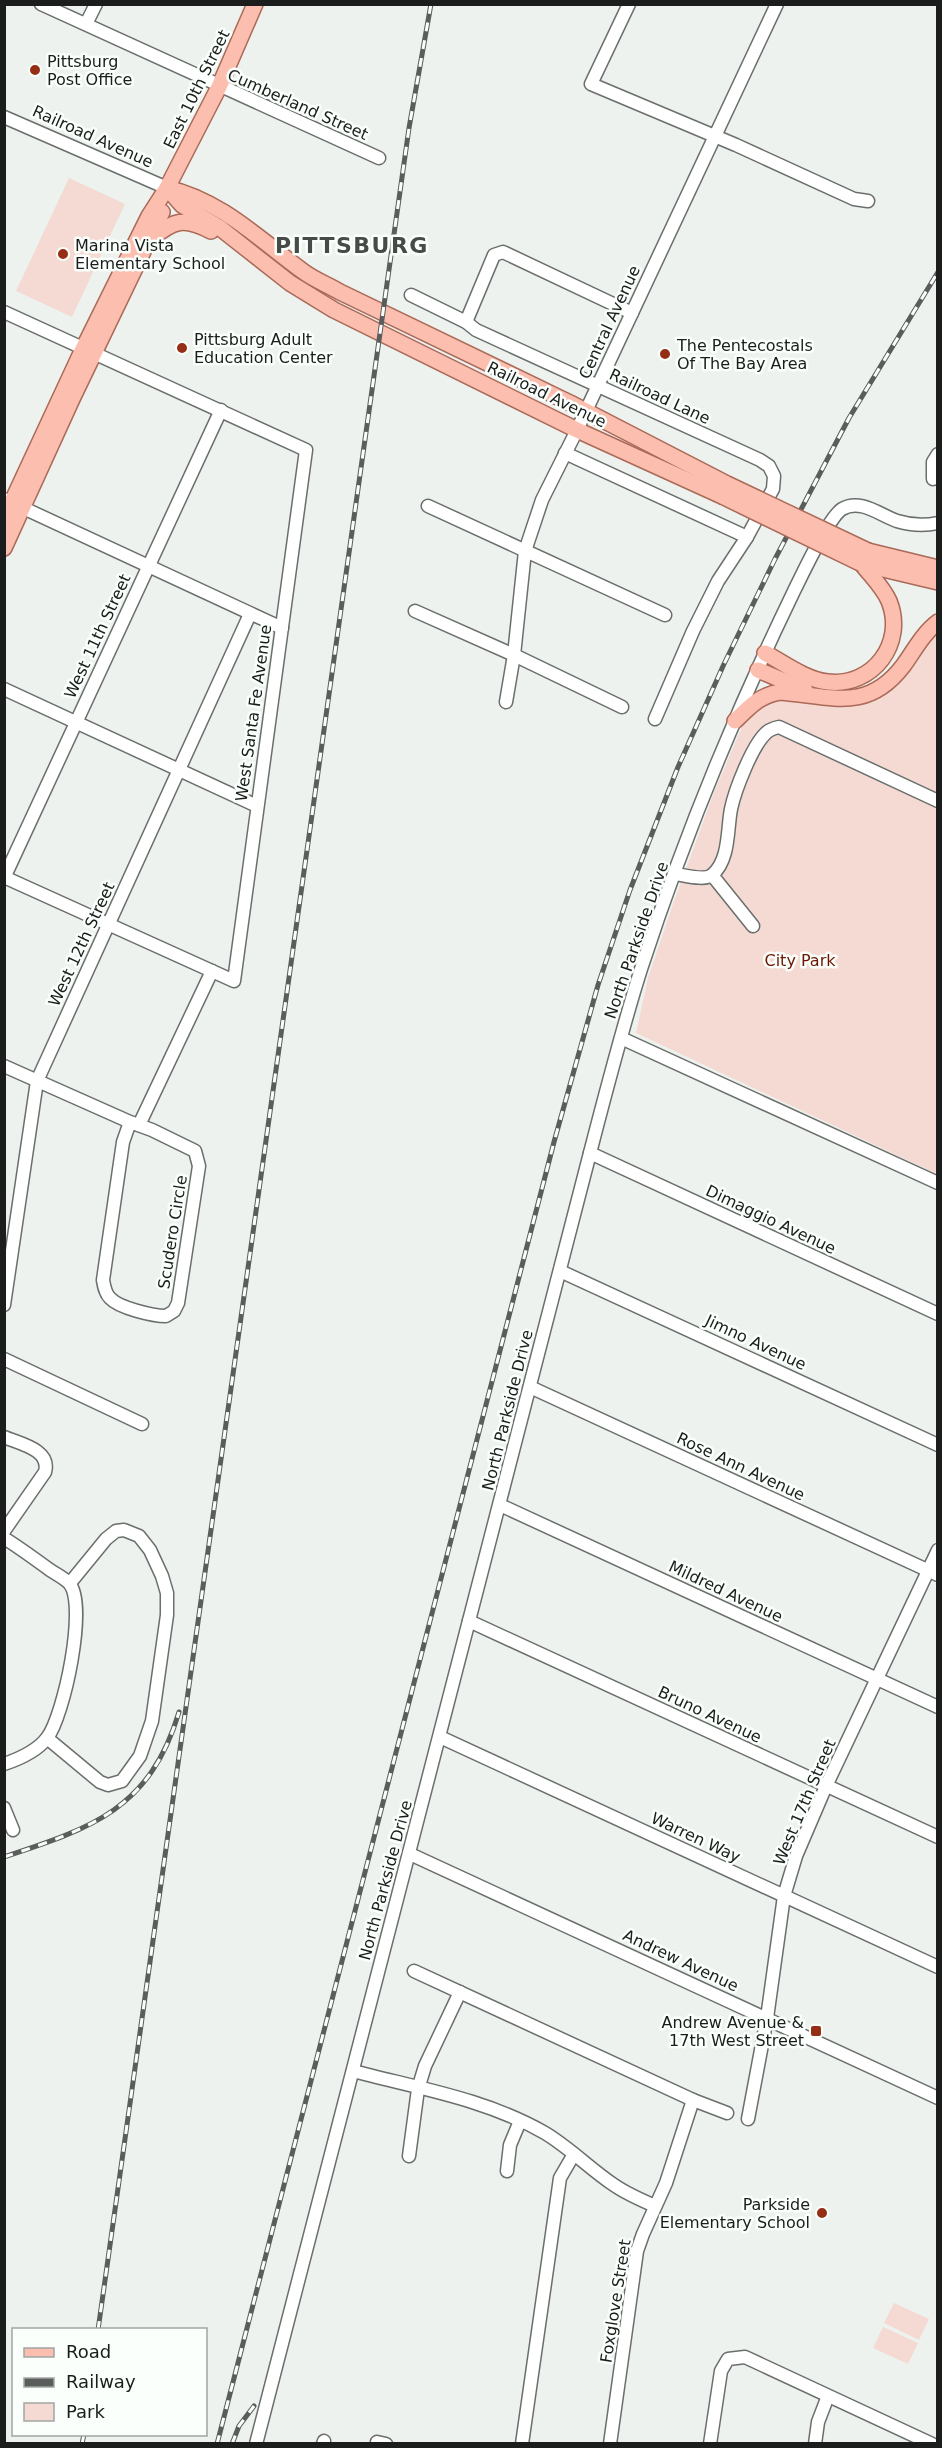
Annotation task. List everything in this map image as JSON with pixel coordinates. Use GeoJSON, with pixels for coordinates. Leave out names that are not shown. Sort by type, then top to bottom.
{"type":"FeatureCollection","features":[{"type":"Feature","properties":{"kind":"main road","name":"East 10th Street"},"geometry":{"type":"LineString","coordinates":[[88,351],[149,216],[167,188],[219,87],[255,4]]}},
{"type":"Feature","properties":{"kind":"main road","name":"East 10th Street"},"geometry":{"type":"LineString","coordinates":[[88,351],[149,240],[162,211],[167,188]]}},
{"type":"Feature","properties":{"kind":"main road","name":"Railroad Avenue"},"geometry":{"type":"LineString","coordinates":[[167,188],[182,205],[220,228],[290,283],[333,310],[577,430],[724,490],[865,558],[938,582]]}},
{"type":"Feature","properties":{"kind":"main road","name":"Railroad Avenue"},"geometry":{"type":"LineString","coordinates":[[167,188],[187,193],[218,208],[306,273],[340,292],[586,412],[724,490]]}},
{"type":"Feature","properties":{"kind":"main road"},"geometry":{"type":"LineString","coordinates":[[149,240],[167,226],[177,222],[197,225],[238,244]]}},
{"type":"Feature","properties":{"kind":"main road"},"geometry":{"type":"LineString","coordinates":[[4,519],[88,351]]}},
{"type":"Feature","properties":{"kind":"main road"},"geometry":{"type":"LineString","coordinates":[[4,548],[13,503]]}},
{"type":"Feature","properties":{"kind":"main road","name":"Railroad Avenue"},"geometry":{"type":"LineString","coordinates":[[865,558],[938,568]]}},
{"type":"Feature","properties":{"kind":"main road"},"geometry":{"type":"LineString","coordinates":[[765,653],[814,679],[826,682],[857,680],[874,669],[882,661],[892,638],[893,616],[884,592],[865,558]]}},
{"type":"Feature","properties":{"kind":"main road"},"geometry":{"type":"LineString","coordinates":[[735,721],[759,698],[770,694],[816,695],[845,699],[880,690],[892,681],[925,634],[938,622]]}},
{"type":"Feature","properties":{"kind":"main road"},"geometry":{"type":"LineString","coordinates":[[758,670],[816,695]]}},
{"type":"Feature","properties":{"kind":"street","name":"Cumberland Street"},"geometry":{"type":"LineString","coordinates":[[41,4],[379,158]]}},
{"type":"Feature","properties":{"kind":"street"},"geometry":{"type":"LineString","coordinates":[[86,24],[96,4]]}},
{"type":"Feature","properties":{"kind":"street"},"geometry":{"type":"LineString","coordinates":[[629,4],[591,84],[714,135],[854,199],[868,201]]}},
{"type":"Feature","properties":{"kind":"street","name":"Central Avenue"},"geometry":{"type":"LineString","coordinates":[[506,702],[514,655],[525,551],[542,500],[586,412],[777,4]]}},
{"type":"Feature","properties":{"kind":"street","name":"Railroad Avenue"},"geometry":{"type":"LineString","coordinates":[[4,117],[167,188]]}},
{"type":"Feature","properties":{"kind":"street"},"geometry":{"type":"LineString","coordinates":[[466,322],[495,255],[503,252],[632,313]]}},
{"type":"Feature","properties":{"kind":"street","name":"Railroad Lane"},"geometry":{"type":"LineString","coordinates":[[411,295],[466,322],[476,330],[769,466],[774,476],[773,489],[747,537]]}},
{"type":"Feature","properties":{"kind":"street"},"geometry":{"type":"LineString","coordinates":[[4,312],[221,410]]}},
{"type":"Feature","properties":{"kind":"street","name":"West Santa Fe Avenue"},"geometry":{"type":"LineString","coordinates":[[212,971],[234,981],[306,450],[221,410]]}},
{"type":"Feature","properties":{"kind":"street","name":"West 11th Street"},"geometry":{"type":"LineString","coordinates":[[5,877],[221,410]]}},
{"type":"Feature","properties":{"kind":"street"},"geometry":{"type":"LineString","coordinates":[[565,453],[747,537],[718,581],[655,719]]}},
{"type":"Feature","properties":{"kind":"street"},"geometry":{"type":"LineString","coordinates":[[933,480],[933,462],[938,454]]}},
{"type":"Feature","properties":{"kind":"street"},"geometry":{"type":"LineString","coordinates":[[13,503],[282,628]]}},
{"type":"Feature","properties":{"kind":"street"},"geometry":{"type":"LineString","coordinates":[[428,506],[665,615]]}},
{"type":"Feature","properties":{"kind":"street","name":"North Parkside Drive"},"geometry":{"type":"LineString","coordinates":[[256,2444],[590,1153],[641,969],[675,874],[735,721],[808,563],[838,513],[842,509],[855,506],[864,507],[901,522],[921,525],[938,523]]}},
{"type":"Feature","properties":{"kind":"street"},"geometry":{"type":"LineString","coordinates":[[415,611],[622,707]]}},
{"type":"Feature","properties":{"kind":"street","name":"West 12th Street"},"geometry":{"type":"LineString","coordinates":[[4,1305],[37,1080],[250,615]]}},
{"type":"Feature","properties":{"kind":"street"},"geometry":{"type":"LineString","coordinates":[[4,689],[257,806]]}},
{"type":"Feature","properties":{"kind":"street"},"geometry":{"type":"LineString","coordinates":[[675,874],[707,877],[712,875],[722,862],[729,834],[731,808],[747,767],[759,742],[768,731],[778,727],[938,801]]}},
{"type":"Feature","properties":{"kind":"street"},"geometry":{"type":"LineString","coordinates":[[712,875],[753,926]]}},
{"type":"Feature","properties":{"kind":"street"},"geometry":{"type":"LineString","coordinates":[[4,1066],[135,1124],[212,971],[5,877]]}},
{"type":"Feature","properties":{"kind":"street"},"geometry":{"type":"LineString","coordinates":[[621,1038],[938,1183]]}},
{"type":"Feature","properties":{"kind":"street","name":"Scudero Circle"},"geometry":{"type":"LineString","coordinates":[[135,1124],[189,1147],[199,1158],[178,1303],[174,1311],[166,1316],[119,1305],[104,1289],[103,1280],[123,1142],[135,1124]]}},
{"type":"Feature","properties":{"kind":"street","name":"Dimaggio Avenue"},"geometry":{"type":"LineString","coordinates":[[590,1153],[938,1314]]}},
{"type":"Feature","properties":{"kind":"street","name":"Jimno Avenue"},"geometry":{"type":"LineString","coordinates":[[560,1271],[938,1445]]}},
{"type":"Feature","properties":{"kind":"street"},"geometry":{"type":"LineString","coordinates":[[4,1359],[142,1424]]}},
{"type":"Feature","properties":{"kind":"street","name":"Rose Ann Avenue"},"geometry":{"type":"LineString","coordinates":[[530,1388],[933,1573]]}},
{"type":"Feature","properties":{"kind":"street"},"geometry":{"type":"LineString","coordinates":[[4,1437],[41,1453],[46,1458],[47,1465],[45,1472],[4,1531]]}},
{"type":"Feature","properties":{"kind":"street","name":"Mildred Avenue"},"geometry":{"type":"LineString","coordinates":[[500,1505],[938,1707]]}},
{"type":"Feature","properties":{"kind":"street"},"geometry":{"type":"LineString","coordinates":[[47,1738],[100,1782],[108,1785],[122,1781],[140,1756],[152,1721],[167,1615],[165,1584],[150,1550],[139,1536],[130,1531],[116,1531],[106,1539],[70,1583]]}},
{"type":"Feature","properties":{"kind":"street"},"geometry":{"type":"LineString","coordinates":[[4,1538],[70,1583],[76,1600],[77,1617],[64,1701],[47,1738],[19,1759],[4,1764]]}},
{"type":"Feature","properties":{"kind":"street","name":"West 17th Street"},"geometry":{"type":"LineString","coordinates":[[748,2119],[767,2018],[784,1896],[796,1856],[826,1786],[877,1679],[933,1573],[938,1550]]}},
{"type":"Feature","properties":{"kind":"street","name":"Bruno Avenue"},"geometry":{"type":"LineString","coordinates":[[469,1622],[938,1837]]}},
{"type":"Feature","properties":{"kind":"street","name":"Warren Way"},"geometry":{"type":"LineString","coordinates":[[440,1737],[938,1967]]}},
{"type":"Feature","properties":{"kind":"street"},"geometry":{"type":"LineString","coordinates":[[4,1808],[13,1830]]}},
{"type":"Feature","properties":{"kind":"street","name":"Andrew Avenue"},"geometry":{"type":"LineString","coordinates":[[410,1854],[938,2098]]}},
{"type":"Feature","properties":{"kind":"street"},"geometry":{"type":"LineString","coordinates":[[414,1971],[693,2100],[727,2113]]}},
{"type":"Feature","properties":{"kind":"street"},"geometry":{"type":"LineString","coordinates":[[409,2156],[418,2089],[425,2066],[460,1992]]}},
{"type":"Feature","properties":{"kind":"street"},"geometry":{"type":"LineString","coordinates":[[353,2071],[482,2105],[520,2121],[543,2132],[615,2186],[655,2206]]}},
{"type":"Feature","properties":{"kind":"street","name":"Foxglove Street"},"geometry":{"type":"LineString","coordinates":[[610,2444],[638,2252],[666,2182],[693,2100]]}},
{"type":"Feature","properties":{"kind":"street"},"geometry":{"type":"LineString","coordinates":[[507,2171],[510,2145],[520,2121]]}},
{"type":"Feature","properties":{"kind":"street"},"geometry":{"type":"LineString","coordinates":[[522,2444],[560,2178],[574,2154]]}},
{"type":"Feature","properties":{"kind":"street"},"geometry":{"type":"LineString","coordinates":[[710,2444],[721,2371],[728,2359],[745,2357],[932,2444]]}},
{"type":"Feature","properties":{"kind":"street"},"geometry":{"type":"LineString","coordinates":[[815,2444],[818,2422],[828,2396]]}},
{"type":"Feature","properties":{"kind":"green space"},"geometry":{"type":"Polygon","coordinates":[[[69,178],[125,204],[72,317],[16,291],[69,178]]]}},
{"type":"Feature","properties":{"kind":"green space","name":"City Park"},"geometry":{"type":"Polygon","coordinates":[[[937,631],[937,1174],[636,1033],[648,978],[673,904],[715,790],[743,724],[756,708],[777,699],[859,701],[937,631]]]}},
{"type":"Feature","properties":{"kind":"green space"},"geometry":{"type":"Polygon","coordinates":[[[894,2303],[929,2319],[919,2340],[884,2323],[894,2303]]]}},
{"type":"Feature","properties":{"kind":"green space"},"geometry":{"type":"Polygon","coordinates":[[[883,2327],[918,2343],[908,2364],[873,2348],[883,2327]]]}},
{"type":"Feature","properties":{"kind":"railway"},"geometry":{"type":"LineString","coordinates":[[98,2328],[409,128],[431,4]]}},
{"type":"Feature","properties":{"kind":"railway"},"geometry":{"type":"LineString","coordinates":[[217,2444],[554,1142],[598,985],[630,890],[678,767],[724,664],[775,559],[849,418],[938,272]]}},
{"type":"Feature","properties":{"kind":"railway"},"geometry":{"type":"LineString","coordinates":[[4,1857],[64,1836],[114,1810],[134,1793],[152,1772],[167,1745],[179,1712]]}},
{"type":"Feature","properties":{"kind":"railway"},"geometry":{"type":"LineString","coordinates":[[232,2444],[239,2426],[254,2406]]}},
{"type":"Feature","properties":{"kind":"railway"},"geometry":{"type":"LineString","coordinates":[[82,2444],[84,2436]]}},
{"type":"Feature","properties":{"kind":"place","name":"Pittsburg Post Office"},"geometry":{"type":"Point","coordinates":[35,70]}},
{"type":"Feature","properties":{"kind":"place","name":"Marina Vista Elementary School"},"geometry":{"type":"Point","coordinates":[63,254]}},
{"type":"Feature","properties":{"kind":"place","name":"Pittsburg Adult Education Center"},"geometry":{"type":"Point","coordinates":[182,348]}},
{"type":"Feature","properties":{"kind":"place","name":"The Pentecostals Of The Bay Area"},"geometry":{"type":"Point","coordinates":[665,354]}},
{"type":"Feature","properties":{"kind":"place","name":"Andrew Avenue & 17th West Street"},"geometry":{"type":"Point","coordinates":[816,2031]}},
{"type":"Feature","properties":{"kind":"place","name":"Parkside Elementary School"},"geometry":{"type":"Point","coordinates":[822,2213]}},
{"type":"Feature","properties":{"kind":"district","name":"PITTSBURG"},"geometry":{"type":"Point","coordinates":[352,245]}}]}
